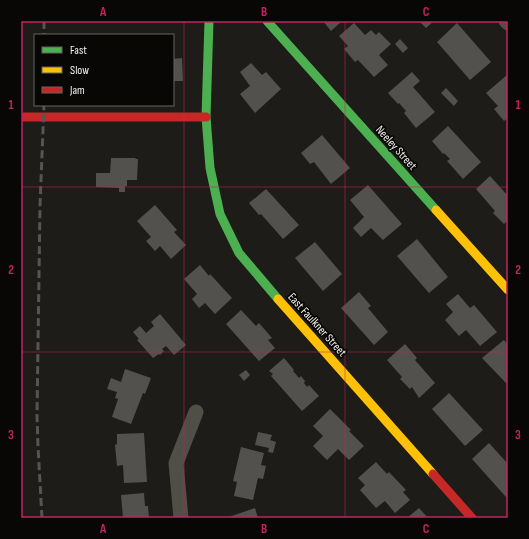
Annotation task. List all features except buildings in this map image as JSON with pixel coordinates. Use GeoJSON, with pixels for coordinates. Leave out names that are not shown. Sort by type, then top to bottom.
{"type":"FeatureCollection","features":[{"type":"Feature","properties":{"kind":"street","name":"East Faulkner Street"},"geometry":{"type":"LineString","coordinates":[[209,21],[206,117],[210,168],[220,214],[239,253],[275,296],[472,518]]}},
{"type":"Feature","properties":{"kind":"street","name":"Neeley Street"},"geometry":{"type":"LineString","coordinates":[[267,21],[508,290]]}},
{"type":"Feature","properties":{"kind":"street"},"geometry":{"type":"LineString","coordinates":[[21,117],[206,117]]}},
{"type":"Feature","properties":{"kind":"street"},"geometry":{"type":"LineString","coordinates":[[181,518],[176,463],[196,412]]}},
{"type":"Feature","properties":{"kind":"railway"},"geometry":{"type":"LineString","coordinates":[[44,21],[44,34]]}},
{"type":"Feature","properties":{"kind":"railway"},"geometry":{"type":"LineString","coordinates":[[42,518],[37,415],[40,206],[44,106]]}},
{"type":"Feature","properties":{"kind":"traffic: fast"},"geometry":{"type":"LineString","coordinates":[[209,21],[206,117],[210,168],[220,214],[239,253],[278,299]]}},
{"type":"Feature","properties":{"kind":"traffic: fast"},"geometry":{"type":"LineString","coordinates":[[267,21],[436,210]]}},
{"type":"Feature","properties":{"kind":"traffic: slow"},"geometry":{"type":"LineString","coordinates":[[436,210],[508,290]]}},
{"type":"Feature","properties":{"kind":"traffic: slow"},"geometry":{"type":"LineString","coordinates":[[278,299],[433,474]]}},
{"type":"Feature","properties":{"kind":"traffic: jam"},"geometry":{"type":"LineString","coordinates":[[21,117],[206,117]]}},
{"type":"Feature","properties":{"kind":"traffic: jam"},"geometry":{"type":"LineString","coordinates":[[433,474],[472,518]]}}]}
